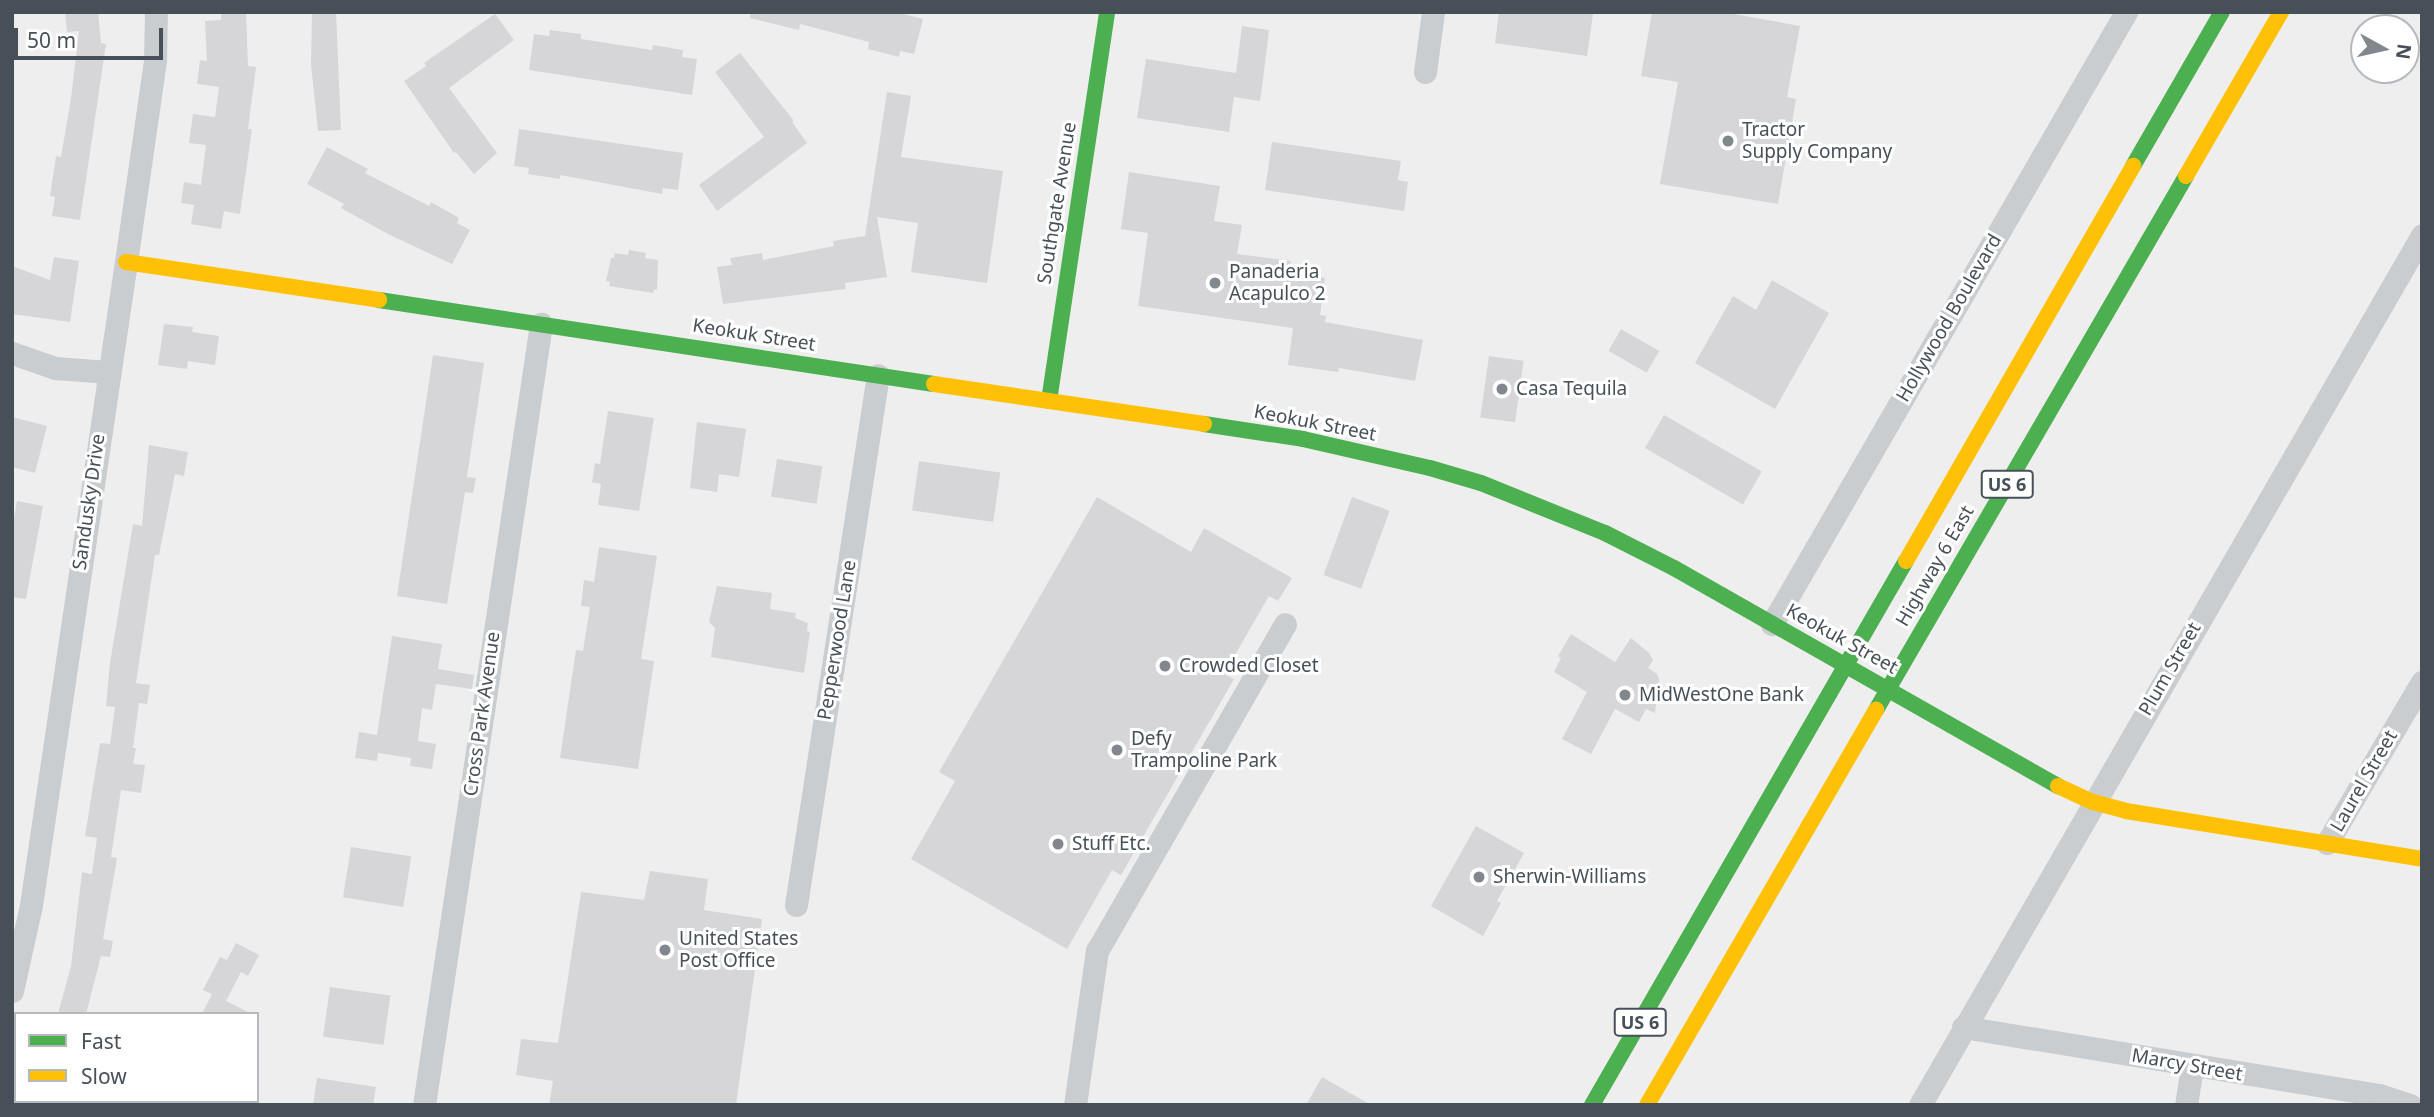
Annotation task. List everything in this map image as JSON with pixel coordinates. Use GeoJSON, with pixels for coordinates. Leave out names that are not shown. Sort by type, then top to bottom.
{"type":"FeatureCollection","features":[{"type":"Feature","properties":{"kind":"street","name":"Sandusky Drive"},"geometry":{"type":"LineString","coordinates":[[12,991],[31,905],[126,262],[155,60],[156,12]]}},
{"type":"Feature","properties":{"kind":"street","name":"Southgate Avenue"},"geometry":{"type":"LineString","coordinates":[[1049,401],[1107,12]]}},
{"type":"Feature","properties":{"kind":"street"},"geometry":{"type":"LineString","coordinates":[[1425,72],[1433,12]]}},
{"type":"Feature","properties":{"kind":"street","name":"Hollywood Boulevard"},"geometry":{"type":"LineString","coordinates":[[1772,624],[2126,12]]}},
{"type":"Feature","properties":{"kind":"street","name":"Highway 6 East"},"geometry":{"type":"LineString","coordinates":[[1592,1105],[2222,12]]}},
{"type":"Feature","properties":{"kind":"street","name":"Highway 6 East"},"geometry":{"type":"LineString","coordinates":[[1647,1105],[2281,12]]}},
{"type":"Feature","properties":{"kind":"street","name":"Plum Street"},"geometry":{"type":"LineString","coordinates":[[1920,1105],[2422,235]]}},
{"type":"Feature","properties":{"kind":"street","name":"Keokuk Street"},"geometry":{"type":"LineString","coordinates":[[126,262],[1303,439],[1481,483],[1605,533],[1888,688],[2067,791],[2093,802],[2126,811],[2422,859]]}},
{"type":"Feature","properties":{"kind":"street","name":"Cross Park Avenue"},"geometry":{"type":"LineString","coordinates":[[424,1105],[541,324]]}},
{"type":"Feature","properties":{"kind":"street"},"geometry":{"type":"LineString","coordinates":[[12,353],[55,368],[108,372]]}},
{"type":"Feature","properties":{"kind":"street","name":"Pepperwood Lane"},"geometry":{"type":"LineString","coordinates":[[796,905],[878,374]]}},
{"type":"Feature","properties":{"kind":"street"},"geometry":{"type":"LineString","coordinates":[[1075,1105],[1097,951],[1285,624]]}},
{"type":"Feature","properties":{"kind":"street","name":"Laurel Street"},"geometry":{"type":"LineString","coordinates":[[2327,843],[2422,682]]}},
{"type":"Feature","properties":{"kind":"street","name":"Marcy Street"},"geometry":{"type":"LineString","coordinates":[[1963,1027],[2379,1095],[2410,1105]]}},
{"type":"Feature","properties":{"kind":"street"},"geometry":{"type":"LineString","coordinates":[[2186,1105],[2193,1066]]}},
{"type":"Feature","properties":{"kind":"building"},"geometry":{"type":"Polygon","coordinates":[[[65,12],[98,12],[101,43],[106,44],[80,220],[52,216],[55,197],[50,196],[56,156],[61,157],[79,31],[67,32],[65,12]]]}},
{"type":"Feature","properties":{"kind":"building"},"geometry":{"type":"Polygon","coordinates":[[[221,12],[246,12],[248,66],[256,67],[248,129],[252,129],[240,214],[224,211],[221,229],[191,224],[194,205],[181,203],[184,182],[201,185],[206,145],[189,143],[193,114],[215,117],[219,87],[197,84],[200,60],[207,61],[205,21],[221,20],[221,12]]]}},
{"type":"Feature","properties":{"kind":"building"},"geometry":{"type":"Polygon","coordinates":[[[312,12],[336,12],[341,130],[318,131],[311,64],[312,12]]]}},
{"type":"Feature","properties":{"kind":"building"},"geometry":{"type":"Polygon","coordinates":[[[751,12],[896,12],[923,19],[914,54],[900,51],[899,57],[868,49],[869,42],[800,24],[799,30],[750,18],[751,12]]]}},
{"type":"Feature","properties":{"kind":"building"},"geometry":{"type":"Polygon","coordinates":[[[1499,12],[1593,14],[1587,56],[1495,43],[1499,12]]]}},
{"type":"Feature","properties":{"kind":"building","name":"Tractor Supply Company"},"geometry":{"type":"Polygon","coordinates":[[[1652,12],[1723,12],[1800,26],[1787,97],[1796,99],[1778,204],[1660,184],[1678,82],[1641,76],[1652,12]]]}},
{"type":"Feature","properties":{"kind":"building"},"geometry":{"type":"Polygon","coordinates":[[[495,14],[514,40],[449,88],[497,153],[474,174],[456,152],[454,153],[404,81],[426,66],[424,63],[495,14]]]}},
{"type":"Feature","properties":{"kind":"building"},"geometry":{"type":"Polygon","coordinates":[[[1242,26],[1269,30],[1263,80],[1260,101],[1234,97],[1229,132],[1137,118],[1146,59],[1236,73],[1242,26]]]}},
{"type":"Feature","properties":{"kind":"building"},"geometry":{"type":"Polygon","coordinates":[[[550,30],[581,34],[581,39],[652,50],[653,45],[683,50],[682,57],[697,59],[692,95],[529,70],[534,34],[549,36],[550,30]]]}},
{"type":"Feature","properties":{"kind":"building"},"geometry":{"type":"Polygon","coordinates":[[[740,53],[794,121],[792,122],[807,143],[717,211],[699,185],[764,137],[715,72],[740,53]]]}},
{"type":"Feature","properties":{"kind":"building"},"geometry":{"type":"Polygon","coordinates":[[[887,92],[911,96],[901,157],[1003,171],[987,283],[911,272],[918,223],[877,217],[887,277],[845,283],[846,289],[723,304],[717,267],[732,265],[730,258],[762,253],[763,260],[834,246],[833,241],[865,236],[887,92]]]}},
{"type":"Feature","properties":{"kind":"building"},"geometry":{"type":"Polygon","coordinates":[[[519,129],[683,153],[678,190],[663,188],[662,194],[560,175],[560,179],[528,174],[529,168],[514,166],[519,129]]]}},
{"type":"Feature","properties":{"kind":"building"},"geometry":{"type":"Polygon","coordinates":[[[1272,142],[1401,161],[1398,180],[1408,182],[1404,211],[1265,190],[1272,142]]]}},
{"type":"Feature","properties":{"kind":"building"},"geometry":{"type":"Polygon","coordinates":[[[327,147],[368,169],[365,173],[429,206],[431,202],[459,218],[457,223],[470,230],[452,264],[388,234],[341,208],[344,204],[307,184],[327,147]]]}},
{"type":"Feature","properties":{"kind":"building"},"geometry":{"type":"Polygon","coordinates":[[[1129,172],[1220,186],[1214,221],[1242,225],[1237,254],[1291,261],[1289,273],[1325,278],[1320,315],[1326,316],[1325,322],[1423,340],[1415,381],[1339,368],[1338,372],[1288,365],[1293,328],[1138,306],[1148,233],[1121,229],[1129,172]]]}},
{"type":"Feature","properties":{"kind":"building"},"geometry":{"type":"Polygon","coordinates":[[[629,250],[646,253],[645,258],[658,260],[657,290],[654,289],[653,293],[609,286],[610,282],[606,281],[611,258],[614,258],[615,253],[628,255],[629,250]]]}},
{"type":"Feature","properties":{"kind":"building"},"geometry":{"type":"Polygon","coordinates":[[[54,257],[79,261],[70,322],[12,314],[12,266],[50,280],[54,257]]]}},
{"type":"Feature","properties":{"kind":"building"},"geometry":{"type":"Polygon","coordinates":[[[1772,280],[1829,313],[1775,409],[1695,363],[1733,296],[1756,310],[1772,280]]]}},
{"type":"Feature","properties":{"kind":"building"},"geometry":{"type":"Polygon","coordinates":[[[164,324],[193,327],[192,332],[219,336],[215,365],[188,361],[187,369],[158,365],[164,324]]]}},
{"type":"Feature","properties":{"kind":"building"},"geometry":{"type":"Polygon","coordinates":[[[1621,329],[1659,351],[1647,373],[1608,351],[1621,329]]]}},
{"type":"Feature","properties":{"kind":"building"},"geometry":{"type":"Polygon","coordinates":[[[433,355],[484,363],[467,477],[476,478],[473,493],[465,492],[447,604],[397,596],[433,355]]]}},
{"type":"Feature","properties":{"kind":"building","name":"Casa Tequila"},"geometry":{"type":"Polygon","coordinates":[[[1489,356],[1524,361],[1515,422],[1480,417],[1489,356]]]}},
{"type":"Feature","properties":{"kind":"building"},"geometry":{"type":"Polygon","coordinates":[[[608,411],[654,418],[639,511],[598,505],[601,484],[592,482],[595,463],[600,464],[608,411]]]}},
{"type":"Feature","properties":{"kind":"building"},"geometry":{"type":"Polygon","coordinates":[[[1664,415],[1762,472],[1743,504],[1645,448],[1664,415]]]}},
{"type":"Feature","properties":{"kind":"building"},"geometry":{"type":"Polygon","coordinates":[[[12,417],[47,426],[35,473],[12,467],[12,417]]]}},
{"type":"Feature","properties":{"kind":"building"},"geometry":{"type":"Polygon","coordinates":[[[697,422],[746,429],[739,477],[719,474],[717,492],[690,488],[697,422]]]}},
{"type":"Feature","properties":{"kind":"building"},"geometry":{"type":"Polygon","coordinates":[[[149,445],[188,452],[184,476],[175,474],[159,555],[155,555],[136,683],[150,685],[147,704],[139,703],[133,748],[136,748],[133,764],[145,765],[141,793],[121,790],[111,857],[117,858],[103,939],[113,941],[110,957],[101,956],[87,1012],[59,1012],[71,966],[82,872],[92,874],[97,838],[85,836],[100,743],[110,744],[115,707],[106,706],[110,663],[133,524],[142,526],[149,445]]]}},
{"type":"Feature","properties":{"kind":"building"},"geometry":{"type":"Polygon","coordinates":[[[777,459],[822,466],[816,504],[771,497],[777,459]]]}},
{"type":"Feature","properties":{"kind":"building"},"geometry":{"type":"Polygon","coordinates":[[[919,461],[1000,472],[993,522],[912,511],[919,461]]]}},
{"type":"Feature","properties":{"kind":"building"},"geometry":{"type":"Polygon","coordinates":[[[1097,497],[1191,552],[1204,528],[1292,578],[1278,601],[1269,596],[1224,674],[1234,679],[1121,875],[1112,870],[1067,949],[911,859],[955,781],[939,772],[1097,497]]]}},
{"type":"Feature","properties":{"kind":"building"},"geometry":{"type":"Polygon","coordinates":[[[1352,497],[1390,511],[1361,589],[1324,575],[1352,497]]]}},
{"type":"Feature","properties":{"kind":"building"},"geometry":{"type":"Polygon","coordinates":[[[17,501],[43,506],[26,599],[12,597],[12,531],[17,501]]]}},
{"type":"Feature","properties":{"kind":"building"},"geometry":{"type":"Polygon","coordinates":[[[599,547],[657,556],[641,659],[654,661],[638,769],[560,758],[576,650],[583,651],[590,607],[581,606],[584,580],[594,582],[599,547]]]}},
{"type":"Feature","properties":{"kind":"building"},"geometry":{"type":"Polygon","coordinates":[[[717,586],[772,593],[770,609],[796,613],[795,618],[808,623],[807,631],[810,632],[804,673],[711,657],[715,628],[709,622],[717,586]]]}},
{"type":"Feature","properties":{"kind":"building","name":"MidWestOne Bank"},"geometry":{"type":"Polygon","coordinates":[[[1571,634],[1615,662],[1631,638],[1649,653],[1653,660],[1648,668],[1657,674],[1659,679],[1655,713],[1646,709],[1639,722],[1615,709],[1591,754],[1562,739],[1587,692],[1554,672],[1561,658],[1558,656],[1571,634]]]}},
{"type":"Feature","properties":{"kind":"building"},"geometry":{"type":"Polygon","coordinates":[[[392,636],[442,644],[438,669],[474,675],[472,689],[436,684],[432,710],[422,708],[418,741],[436,744],[432,769],[410,766],[411,758],[378,753],[377,761],[355,758],[359,732],[377,735],[392,636]]]}},
{"type":"Feature","properties":{"kind":"building","name":"Sherwin-Williams"},"geometry":{"type":"Polygon","coordinates":[[[1476,826],[1524,853],[1497,901],[1501,903],[1483,936],[1431,906],[1476,826]]]}},
{"type":"Feature","properties":{"kind":"building"},"geometry":{"type":"Polygon","coordinates":[[[351,847],[411,857],[403,907],[343,897],[351,847]]]}},
{"type":"Feature","properties":{"kind":"building"},"geometry":{"type":"Polygon","coordinates":[[[650,871],[708,879],[704,910],[762,919],[736,1105],[549,1105],[553,1081],[516,1075],[521,1039],[558,1043],[581,892],[644,900],[650,871]]]}},
{"type":"Feature","properties":{"kind":"building"},"geometry":{"type":"Polygon","coordinates":[[[236,943],[259,955],[248,976],[241,972],[226,1001],[248,1012],[203,1012],[212,994],[203,990],[220,957],[227,960],[236,943]]]}},
{"type":"Feature","properties":{"kind":"building"},"geometry":{"type":"Polygon","coordinates":[[[330,987],[390,995],[383,1045],[323,1037],[330,987]]]}},
{"type":"Feature","properties":{"kind":"building"},"geometry":{"type":"Polygon","coordinates":[[[1322,1077],[1371,1105],[1306,1105],[1322,1077]]]}},
{"type":"Feature","properties":{"kind":"building"},"geometry":{"type":"Polygon","coordinates":[[[317,1078],[376,1087],[373,1105],[313,1105],[317,1078]]]}},
{"type":"Feature","properties":{"kind":"traffic: fast"},"geometry":{"type":"LineString","coordinates":[[1049,401],[1107,12]]}},
{"type":"Feature","properties":{"kind":"traffic: fast"},"geometry":{"type":"LineString","coordinates":[[2133,166],[2222,12]]}},
{"type":"Feature","properties":{"kind":"traffic: fast"},"geometry":{"type":"LineString","coordinates":[[1876,710],[2186,176]]}},
{"type":"Feature","properties":{"kind":"traffic: fast"},"geometry":{"type":"LineString","coordinates":[[379,300],[934,384]]}},
{"type":"Feature","properties":{"kind":"traffic: fast"},"geometry":{"type":"LineString","coordinates":[[1204,424],[1303,439],[1430,468],[1481,483],[1605,533],[1674,568],[2058,786]]}},
{"type":"Feature","properties":{"kind":"traffic: fast"},"geometry":{"type":"LineString","coordinates":[[1592,1105],[1906,561]]}},
{"type":"Feature","properties":{"kind":"traffic: slow"},"geometry":{"type":"LineString","coordinates":[[2186,176],[2281,12]]}},
{"type":"Feature","properties":{"kind":"traffic: slow"},"geometry":{"type":"LineString","coordinates":[[1906,561],[2133,166]]}},
{"type":"Feature","properties":{"kind":"traffic: slow"},"geometry":{"type":"LineString","coordinates":[[126,262],[379,300]]}},
{"type":"Feature","properties":{"kind":"traffic: slow"},"geometry":{"type":"LineString","coordinates":[[934,384],[1204,424]]}},
{"type":"Feature","properties":{"kind":"traffic: slow"},"geometry":{"type":"LineString","coordinates":[[1647,1105],[1876,710]]}},
{"type":"Feature","properties":{"kind":"traffic: slow"},"geometry":{"type":"LineString","coordinates":[[2058,786],[2093,802],[2126,811],[2422,859]]}},
{"type":"Feature","properties":{"kind":"place","name":"Tractor Supply Company"},"geometry":{"type":"Point","coordinates":[1728,141]}},
{"type":"Feature","properties":{"kind":"place","name":"Panaderia Acapulco 2"},"geometry":{"type":"Point","coordinates":[1215,283]}},
{"type":"Feature","properties":{"kind":"place","name":"Casa Tequila"},"geometry":{"type":"Point","coordinates":[1502,389]}},
{"type":"Feature","properties":{"kind":"place","name":"Crowded Closet"},"geometry":{"type":"Point","coordinates":[1165,666]}},
{"type":"Feature","properties":{"kind":"place","name":"MidWestOne Bank"},"geometry":{"type":"Point","coordinates":[1625,695]}},
{"type":"Feature","properties":{"kind":"place","name":"Defy Trampoline Park"},"geometry":{"type":"Point","coordinates":[1117,750]}},
{"type":"Feature","properties":{"kind":"place","name":"Stuff Etc."},"geometry":{"type":"Point","coordinates":[1058,844]}},
{"type":"Feature","properties":{"kind":"place","name":"Sherwin-Williams"},"geometry":{"type":"Point","coordinates":[1479,877]}},
{"type":"Feature","properties":{"kind":"place","name":"United States Post Office"},"geometry":{"type":"Point","coordinates":[665,950]}}]}
